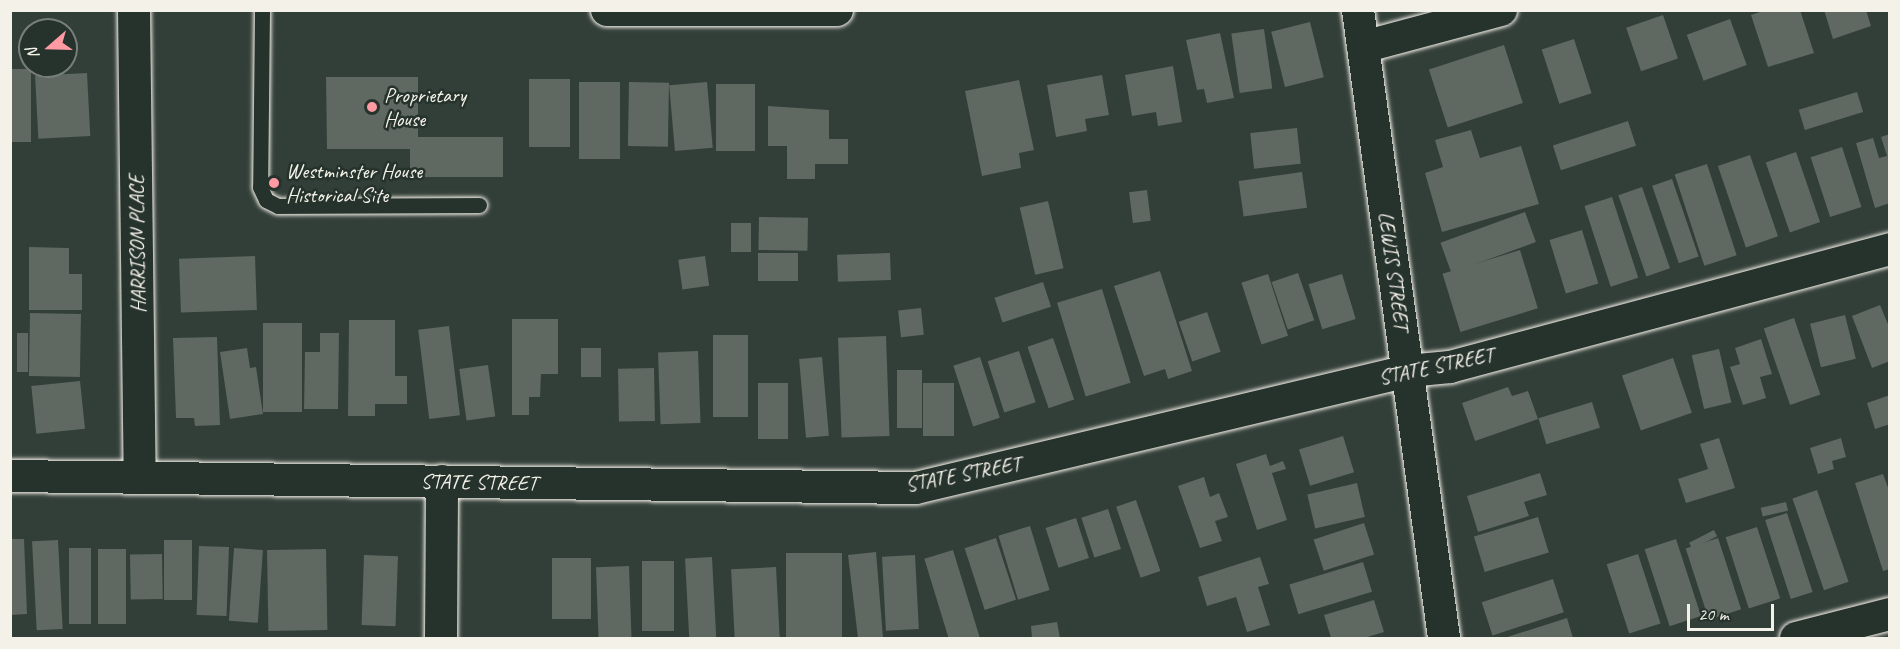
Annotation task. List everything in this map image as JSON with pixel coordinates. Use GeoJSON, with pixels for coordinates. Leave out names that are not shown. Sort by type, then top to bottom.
{"type":"FeatureCollection","features":[{"type":"Feature","properties":{"kind":"street","name":"HARRISON PLACE"},"geometry":{"type":"LineString","coordinates":[[134,10],[140,478]]}},
{"type":"Feature","properties":{"kind":"street"},"geometry":{"type":"LineString","coordinates":[[608,10],[837,10]]}},
{"type":"Feature","properties":{"kind":"street","name":"LEWIS STREET"},"geometry":{"type":"LineString","coordinates":[[1358,10],[1444,639]]}},
{"type":"Feature","properties":{"kind":"street"},"geometry":{"type":"LineString","coordinates":[[1363,47],[1501,10]]}},
{"type":"Feature","properties":{"kind":"street","name":"STATE STREET"},"geometry":{"type":"LineString","coordinates":[[10,476],[916,488],[1408,371],[1450,366],[1890,249]]}},
{"type":"Feature","properties":{"kind":"street"},"geometry":{"type":"LineString","coordinates":[[441,639],[442,481]]}},
{"type":"Feature","properties":{"kind":"street"},"geometry":{"type":"LineString","coordinates":[[1796,639],[1890,614]]}},
{"type":"Feature","properties":{"kind":"lane"},"geometry":{"type":"LineString","coordinates":[[261,10],[260,187],[266,200],[278,206],[479,205]]}},
{"type":"Feature","properties":{"kind":"building"},"geometry":{"type":"Polygon","coordinates":[[[1766,10],[1800,10],[1814,53],[1768,67],[1751,15],[1766,10]]]}},
{"type":"Feature","properties":{"kind":"building"},"geometry":{"type":"Polygon","coordinates":[[[1824,10],[1866,10],[1871,26],[1833,39],[1824,10]]]}},
{"type":"Feature","properties":{"kind":"building"},"geometry":{"type":"Polygon","coordinates":[[[1663,15],[1678,58],[1641,71],[1626,28],[1663,15]]]}},
{"type":"Feature","properties":{"kind":"building"},"geometry":{"type":"Polygon","coordinates":[[[1730,19],[1747,65],[1704,81],[1687,35],[1730,19]]]}},
{"type":"Feature","properties":{"kind":"building"},"geometry":{"type":"Polygon","coordinates":[[[1310,22],[1324,77],[1285,87],[1271,32],[1310,22]]]}},
{"type":"Feature","properties":{"kind":"building"},"geometry":{"type":"Polygon","coordinates":[[[1264,29],[1272,88],[1240,93],[1231,34],[1264,29]]]}},
{"type":"Feature","properties":{"kind":"building"},"geometry":{"type":"Polygon","coordinates":[[[1220,33],[1234,98],[1207,103],[1204,89],[1197,90],[1186,40],[1220,33]]]}},
{"type":"Feature","properties":{"kind":"building"},"geometry":{"type":"Polygon","coordinates":[[[1574,39],[1592,93],[1559,104],[1542,50],[1574,39]]]}},
{"type":"Feature","properties":{"kind":"building"},"geometry":{"type":"Polygon","coordinates":[[[1504,45],[1523,103],[1448,127],[1429,69],[1504,45]]]}},
{"type":"Feature","properties":{"kind":"building"},"geometry":{"type":"Polygon","coordinates":[[[1173,66],[1182,122],[1158,126],[1156,112],[1132,116],[1125,75],[1173,66]]]}},
{"type":"Feature","properties":{"kind":"building"},"geometry":{"type":"Polygon","coordinates":[[[10,69],[18,69],[18,78],[31,78],[31,142],[10,142],[10,69]]]}},
{"type":"Feature","properties":{"kind":"building"},"geometry":{"type":"Polygon","coordinates":[[[78,73],[87,73],[90,136],[38,139],[35,78],[78,78],[78,73]]]}},
{"type":"Feature","properties":{"kind":"building"},"geometry":{"type":"Polygon","coordinates":[[[1102,75],[1109,115],[1085,119],[1087,131],[1056,137],[1047,85],[1102,75]]]}},
{"type":"Feature","properties":{"kind":"building","name":"Proprietary House"},"geometry":{"type":"Polygon","coordinates":[[[326,77],[418,77],[418,137],[503,137],[503,177],[410,177],[410,149],[327,149],[326,77]]]}},
{"type":"Feature","properties":{"kind":"building"},"geometry":{"type":"Polygon","coordinates":[[[529,79],[570,79],[570,147],[529,147],[529,79]]]}},
{"type":"Feature","properties":{"kind":"building"},"geometry":{"type":"Polygon","coordinates":[[[1019,80],[1034,150],[1019,153],[1021,168],[982,176],[965,91],[1019,80]]]}},
{"type":"Feature","properties":{"kind":"building"},"geometry":{"type":"Polygon","coordinates":[[[579,82],[620,82],[620,159],[579,159],[579,82]]]}},
{"type":"Feature","properties":{"kind":"building"},"geometry":{"type":"Polygon","coordinates":[[[629,82],[669,83],[668,147],[628,146],[629,82]]]}},
{"type":"Feature","properties":{"kind":"building"},"geometry":{"type":"Polygon","coordinates":[[[707,82],[713,148],[675,151],[669,85],[707,82]]]}},
{"type":"Feature","properties":{"kind":"building"},"geometry":{"type":"Polygon","coordinates":[[[716,84],[755,84],[755,151],[716,151],[716,84]]]}},
{"type":"Feature","properties":{"kind":"building"},"geometry":{"type":"Polygon","coordinates":[[[1857,92],[1863,112],[1805,130],[1799,110],[1857,92]]]}},
{"type":"Feature","properties":{"kind":"building"},"geometry":{"type":"Polygon","coordinates":[[[768,106],[829,110],[829,139],[848,139],[848,164],[815,164],[815,179],[787,179],[787,146],[768,146],[768,106]]]}},
{"type":"Feature","properties":{"kind":"building"},"geometry":{"type":"Polygon","coordinates":[[[1628,121],[1636,146],[1561,170],[1553,145],[1628,121]]]}},
{"type":"Feature","properties":{"kind":"building"},"geometry":{"type":"Polygon","coordinates":[[[1297,128],[1301,164],[1254,169],[1250,133],[1297,128]]]}},
{"type":"Feature","properties":{"kind":"building"},"geometry":{"type":"Polygon","coordinates":[[[1471,130],[1480,158],[1521,146],[1539,204],[1442,232],[1425,173],[1443,167],[1435,140],[1471,130]]]}},
{"type":"Feature","properties":{"kind":"building"},"geometry":{"type":"Polygon","coordinates":[[[1890,134],[1890,203],[1875,208],[1856,143],[1873,138],[1879,158],[1887,156],[1881,137],[1890,134]]]}},
{"type":"Feature","properties":{"kind":"building"},"geometry":{"type":"Polygon","coordinates":[[[1842,147],[1861,207],[1830,217],[1811,157],[1842,147]]]}},
{"type":"Feature","properties":{"kind":"building"},"geometry":{"type":"Polygon","coordinates":[[[1796,152],[1820,222],[1790,232],[1766,162],[1796,152]]]}},
{"type":"Feature","properties":{"kind":"building"},"geometry":{"type":"Polygon","coordinates":[[[1750,155],[1778,236],[1746,247],[1718,166],[1750,155]]]}},
{"type":"Feature","properties":{"kind":"building"},"geometry":{"type":"Polygon","coordinates":[[[1707,164],[1737,255],[1704,266],[1675,175],[1707,164]]]}},
{"type":"Feature","properties":{"kind":"building"},"geometry":{"type":"Polygon","coordinates":[[[1302,172],[1307,208],[1244,217],[1239,181],[1302,172]]]}},
{"type":"Feature","properties":{"kind":"building"},"geometry":{"type":"Polygon","coordinates":[[[1672,179],[1699,257],[1679,263],[1652,186],[1672,179]]]}},
{"type":"Feature","properties":{"kind":"building"},"geometry":{"type":"Polygon","coordinates":[[[1642,187],[1670,268],[1646,276],[1618,195],[1642,187]]]}},
{"type":"Feature","properties":{"kind":"building"},"geometry":{"type":"Polygon","coordinates":[[[1147,190],[1151,221],[1133,223],[1129,192],[1147,190]]]}},
{"type":"Feature","properties":{"kind":"building"},"geometry":{"type":"Polygon","coordinates":[[[1612,197],[1638,278],[1611,287],[1584,206],[1612,197]]]}},
{"type":"Feature","properties":{"kind":"building"},"geometry":{"type":"Polygon","coordinates":[[[1048,201],[1064,268],[1035,275],[1020,208],[1048,201]]]}},
{"type":"Feature","properties":{"kind":"building"},"geometry":{"type":"Polygon","coordinates":[[[1525,212],[1536,242],[1451,273],[1440,243],[1525,212]]]}},
{"type":"Feature","properties":{"kind":"building"},"geometry":{"type":"Polygon","coordinates":[[[759,217],[808,218],[807,251],[758,250],[759,217]]]}},
{"type":"Feature","properties":{"kind":"building"},"geometry":{"type":"Polygon","coordinates":[[[731,223],[751,223],[751,252],[731,252],[731,223]]]}},
{"type":"Feature","properties":{"kind":"building"},"geometry":{"type":"Polygon","coordinates":[[[1582,230],[1598,284],[1566,293],[1549,240],[1582,230]]]}},
{"type":"Feature","properties":{"kind":"building"},"geometry":{"type":"Polygon","coordinates":[[[29,247],[69,248],[69,274],[82,274],[82,310],[29,310],[29,247]]]}},
{"type":"Feature","properties":{"kind":"building"},"geometry":{"type":"Polygon","coordinates":[[[1520,250],[1538,308],[1460,332],[1443,274],[1520,250]]]}},
{"type":"Feature","properties":{"kind":"building"},"geometry":{"type":"Polygon","coordinates":[[[758,253],[798,253],[798,281],[758,281],[758,253]]]}},
{"type":"Feature","properties":{"kind":"building"},"geometry":{"type":"Polygon","coordinates":[[[890,253],[891,280],[838,282],[837,255],[890,253]]]}},
{"type":"Feature","properties":{"kind":"building"},"geometry":{"type":"Polygon","coordinates":[[[255,256],[257,310],[181,313],[179,259],[255,256]]]}},
{"type":"Feature","properties":{"kind":"building"},"geometry":{"type":"Polygon","coordinates":[[[705,256],[709,286],[682,289],[678,260],[705,256]]]}},
{"type":"Feature","properties":{"kind":"building"},"geometry":{"type":"Polygon","coordinates":[[[1160,271],[1192,371],[1168,379],[1165,369],[1144,376],[1114,286],[1160,271]]]}},
{"type":"Feature","properties":{"kind":"building"},"geometry":{"type":"Polygon","coordinates":[[[1298,273],[1314,320],[1288,329],[1272,282],[1298,273]]]}},
{"type":"Feature","properties":{"kind":"building"},"geometry":{"type":"Polygon","coordinates":[[[1268,274],[1288,336],[1261,344],[1241,283],[1268,274]]]}},
{"type":"Feature","properties":{"kind":"building"},"geometry":{"type":"Polygon","coordinates":[[[1342,274],[1356,319],[1322,329],[1309,284],[1342,274]]]}},
{"type":"Feature","properties":{"kind":"building"},"geometry":{"type":"Polygon","coordinates":[[[1043,282],[1051,307],[1003,322],[994,298],[1043,282]]]}},
{"type":"Feature","properties":{"kind":"building"},"geometry":{"type":"Polygon","coordinates":[[[1102,289],[1131,383],[1086,396],[1057,303],[1102,289]]]}},
{"type":"Feature","properties":{"kind":"building"},"geometry":{"type":"Polygon","coordinates":[[[1880,305],[1890,329],[1890,361],[1872,368],[1852,316],[1880,305]]]}},
{"type":"Feature","properties":{"kind":"building"},"geometry":{"type":"Polygon","coordinates":[[[921,308],[924,335],[901,337],[898,310],[921,308]]]}},
{"type":"Feature","properties":{"kind":"building"},"geometry":{"type":"Polygon","coordinates":[[[1207,312],[1221,352],[1192,361],[1179,322],[1207,312]]]}},
{"type":"Feature","properties":{"kind":"building"},"geometry":{"type":"Polygon","coordinates":[[[30,313],[81,314],[80,377],[29,376],[30,313]]]}},
{"type":"Feature","properties":{"kind":"building"},"geometry":{"type":"Polygon","coordinates":[[[1845,315],[1856,359],[1821,367],[1810,324],[1845,315]]]}},
{"type":"Feature","properties":{"kind":"building"},"geometry":{"type":"Polygon","coordinates":[[[1794,318],[1820,395],[1790,405],[1764,328],[1794,318]]]}},
{"type":"Feature","properties":{"kind":"building"},"geometry":{"type":"Polygon","coordinates":[[[512,319],[558,319],[558,374],[541,374],[540,397],[529,397],[529,415],[512,415],[512,319]]]}},
{"type":"Feature","properties":{"kind":"building"},"geometry":{"type":"Polygon","coordinates":[[[349,320],[395,320],[395,376],[407,376],[407,404],[375,404],[375,416],[348,416],[349,320]]]}},
{"type":"Feature","properties":{"kind":"building"},"geometry":{"type":"Polygon","coordinates":[[[263,323],[302,323],[302,412],[263,412],[263,323]]]}},
{"type":"Feature","properties":{"kind":"building"},"geometry":{"type":"Polygon","coordinates":[[[449,326],[460,415],[429,419],[418,330],[449,326]]]}},
{"type":"Feature","properties":{"kind":"building"},"geometry":{"type":"Polygon","coordinates":[[[17,333],[28,333],[28,372],[17,372],[17,333]]]}},
{"type":"Feature","properties":{"kind":"building"},"geometry":{"type":"Polygon","coordinates":[[[320,333],[339,333],[338,409],[304,409],[305,352],[320,352],[320,333]]]}},
{"type":"Feature","properties":{"kind":"building"},"geometry":{"type":"Polygon","coordinates":[[[713,335],[748,335],[748,417],[713,417],[713,335]]]}},
{"type":"Feature","properties":{"kind":"building"},"geometry":{"type":"Polygon","coordinates":[[[886,336],[889,436],[842,438],[838,338],[886,336]]]}},
{"type":"Feature","properties":{"kind":"building"},"geometry":{"type":"Polygon","coordinates":[[[217,337],[220,425],[195,426],[194,418],[176,418],[173,338],[217,337]]]}},
{"type":"Feature","properties":{"kind":"building"},"geometry":{"type":"Polygon","coordinates":[[[1053,338],[1074,399],[1049,408],[1027,347],[1053,338]]]}},
{"type":"Feature","properties":{"kind":"building"},"geometry":{"type":"Polygon","coordinates":[[[1761,339],[1772,374],[1760,377],[1766,398],[1743,405],[1730,367],[1740,364],[1735,348],[1761,339]]]}},
{"type":"Feature","properties":{"kind":"building"},"geometry":{"type":"Polygon","coordinates":[[[247,348],[250,368],[256,367],[263,414],[230,419],[220,352],[247,348]]]}},
{"type":"Feature","properties":{"kind":"building"},"geometry":{"type":"Polygon","coordinates":[[[581,348],[601,348],[601,377],[581,377],[581,348]]]}},
{"type":"Feature","properties":{"kind":"building"},"geometry":{"type":"Polygon","coordinates":[[[1719,349],[1731,403],[1704,409],[1692,355],[1719,349]]]}},
{"type":"Feature","properties":{"kind":"building"},"geometry":{"type":"Polygon","coordinates":[[[698,351],[701,423],[661,424],[658,352],[698,351]]]}},
{"type":"Feature","properties":{"kind":"building"},"geometry":{"type":"Polygon","coordinates":[[[1019,351],[1036,402],[1004,413],[988,361],[1019,351]]]}},
{"type":"Feature","properties":{"kind":"building"},"geometry":{"type":"Polygon","coordinates":[[[822,357],[829,436],[806,438],[799,359],[822,357]]]}},
{"type":"Feature","properties":{"kind":"building"},"geometry":{"type":"Polygon","coordinates":[[[980,357],[1000,418],[973,427],[953,366],[980,357]]]}},
{"type":"Feature","properties":{"kind":"building"},"geometry":{"type":"Polygon","coordinates":[[[1673,358],[1692,413],[1641,430],[1622,376],[1673,358]]]}},
{"type":"Feature","properties":{"kind":"building"},"geometry":{"type":"Polygon","coordinates":[[[488,365],[495,416],[467,421],[459,369],[488,365]]]}},
{"type":"Feature","properties":{"kind":"building"},"geometry":{"type":"Polygon","coordinates":[[[654,368],[655,421],[619,422],[618,369],[654,368]]]}},
{"type":"Feature","properties":{"kind":"building"},"geometry":{"type":"Polygon","coordinates":[[[897,370],[922,370],[922,428],[897,428],[897,370]]]}},
{"type":"Feature","properties":{"kind":"building"},"geometry":{"type":"Polygon","coordinates":[[[80,381],[85,429],[36,434],[31,386],[80,381]]]}},
{"type":"Feature","properties":{"kind":"building"},"geometry":{"type":"Polygon","coordinates":[[[758,383],[788,383],[788,439],[758,439],[758,383]]]}},
{"type":"Feature","properties":{"kind":"building"},"geometry":{"type":"Polygon","coordinates":[[[923,383],[954,383],[954,436],[923,436],[923,383]]]}},
{"type":"Feature","properties":{"kind":"building"},"geometry":{"type":"Polygon","coordinates":[[[1508,387],[1512,396],[1528,391],[1538,419],[1475,441],[1462,403],[1508,387]]]}},
{"type":"Feature","properties":{"kind":"building"},"geometry":{"type":"Polygon","coordinates":[[[1890,395],[1890,424],[1875,429],[1867,403],[1890,395]]]}},
{"type":"Feature","properties":{"kind":"building"},"geometry":{"type":"Polygon","coordinates":[[[1592,402],[1600,428],[1546,444],[1538,418],[1592,402]]]}},
{"type":"Feature","properties":{"kind":"building"},"geometry":{"type":"Polygon","coordinates":[[[1343,436],[1354,472],[1310,486],[1299,449],[1343,436]]]}},
{"type":"Feature","properties":{"kind":"building"},"geometry":{"type":"Polygon","coordinates":[[[1719,438],[1735,488],[1686,503],[1678,479],[1708,469],[1700,444],[1719,438]]]}},
{"type":"Feature","properties":{"kind":"building"},"geometry":{"type":"Polygon","coordinates":[[[1841,438],[1846,457],[1832,461],[1834,469],[1818,474],[1810,448],[1841,438]]]}},
{"type":"Feature","properties":{"kind":"building"},"geometry":{"type":"Polygon","coordinates":[[[1266,454],[1270,466],[1283,461],[1286,469],[1272,473],[1287,520],[1257,530],[1236,464],[1266,454]]]}},
{"type":"Feature","properties":{"kind":"building"},"geometry":{"type":"Polygon","coordinates":[[[1540,473],[1547,495],[1524,502],[1529,516],[1478,532],[1467,496],[1540,473]]]}},
{"type":"Feature","properties":{"kind":"building"},"geometry":{"type":"Polygon","coordinates":[[[1883,474],[1890,493],[1890,569],[1883,571],[1855,483],[1883,474]]]}},
{"type":"Feature","properties":{"kind":"building"},"geometry":{"type":"Polygon","coordinates":[[[1204,477],[1210,497],[1219,493],[1228,517],[1215,521],[1222,541],[1200,548],[1178,486],[1204,477]]]}},
{"type":"Feature","properties":{"kind":"building"},"geometry":{"type":"Polygon","coordinates":[[[1357,483],[1365,517],[1315,529],[1307,494],[1357,483]]]}},
{"type":"Feature","properties":{"kind":"building"},"geometry":{"type":"Polygon","coordinates":[[[1817,490],[1849,582],[1824,590],[1792,498],[1817,490]]]}},
{"type":"Feature","properties":{"kind":"building"},"geometry":{"type":"Polygon","coordinates":[[[1136,500],[1160,571],[1141,578],[1116,507],[1136,500]]]}},
{"type":"Feature","properties":{"kind":"building"},"geometry":{"type":"Polygon","coordinates":[[[1786,502],[1788,511],[1763,517],[1761,508],[1786,502]]]}},
{"type":"Feature","properties":{"kind":"building"},"geometry":{"type":"Polygon","coordinates":[[[1108,509],[1121,549],[1094,558],[1081,518],[1108,509]]]}},
{"type":"Feature","properties":{"kind":"building"},"geometry":{"type":"Polygon","coordinates":[[[1787,513],[1813,592],[1791,599],[1765,520],[1787,513]]]}},
{"type":"Feature","properties":{"kind":"building"},"geometry":{"type":"Polygon","coordinates":[[[1538,517],[1549,552],[1485,572],[1474,537],[1538,517]]]}},
{"type":"Feature","properties":{"kind":"building"},"geometry":{"type":"Polygon","coordinates":[[[1076,518],[1089,558],[1059,568],[1046,528],[1076,518]]]}},
{"type":"Feature","properties":{"kind":"building"},"geometry":{"type":"Polygon","coordinates":[[[1364,523],[1374,554],[1324,571],[1314,539],[1364,523]]]}},
{"type":"Feature","properties":{"kind":"building"},"geometry":{"type":"Polygon","coordinates":[[[1030,526],[1050,590],[1018,600],[998,536],[1030,526]]]}},
{"type":"Feature","properties":{"kind":"building"},"geometry":{"type":"Polygon","coordinates":[[[1757,527],[1780,598],[1749,609],[1726,537],[1757,527]]]}},
{"type":"Feature","properties":{"kind":"building"},"geometry":{"type":"Polygon","coordinates":[[[1714,530],[1717,536],[1692,549],[1689,543],[1714,530]]]}},
{"type":"Feature","properties":{"kind":"building"},"geometry":{"type":"Polygon","coordinates":[[[996,538],[1016,600],[985,610],[965,548],[996,538]]]}},
{"type":"Feature","properties":{"kind":"building"},"geometry":{"type":"Polygon","coordinates":[[[1718,538],[1741,609],[1709,620],[1686,549],[1718,538]]]}},
{"type":"Feature","properties":{"kind":"building"},"geometry":{"type":"Polygon","coordinates":[[[10,539],[24,539],[27,614],[10,615],[10,539]]]}},
{"type":"Feature","properties":{"kind":"building"},"geometry":{"type":"Polygon","coordinates":[[[1676,539],[1701,616],[1670,626],[1645,549],[1676,539]]]}},
{"type":"Feature","properties":{"kind":"building"},"geometry":{"type":"Polygon","coordinates":[[[58,540],[63,629],[37,630],[32,541],[58,540]]]}},
{"type":"Feature","properties":{"kind":"building"},"geometry":{"type":"Polygon","coordinates":[[[164,540],[192,540],[192,600],[164,600],[164,540]]]}},
{"type":"Feature","properties":{"kind":"building"},"geometry":{"type":"Polygon","coordinates":[[[199,546],[229,547],[227,616],[197,615],[199,546]]]}},
{"type":"Feature","properties":{"kind":"building"},"geometry":{"type":"Polygon","coordinates":[[[69,548],[91,548],[91,624],[69,624],[69,548]]]}},
{"type":"Feature","properties":{"kind":"building"},"geometry":{"type":"Polygon","coordinates":[[[234,548],[263,550],[258,623],[229,621],[234,548]]]}},
{"type":"Feature","properties":{"kind":"building"},"geometry":{"type":"Polygon","coordinates":[[[98,549],[126,549],[126,624],[98,624],[98,549]]]}},
{"type":"Feature","properties":{"kind":"building"},"geometry":{"type":"Polygon","coordinates":[[[326,549],[327,630],[268,631],[267,550],[326,549]]]}},
{"type":"Feature","properties":{"kind":"building"},"geometry":{"type":"Polygon","coordinates":[[[953,550],[980,638],[949,638],[924,559],[953,550]]]}},
{"type":"Feature","properties":{"kind":"building"},"geometry":{"type":"Polygon","coordinates":[[[876,552],[883,638],[858,638],[848,555],[876,552]]]}},
{"type":"Feature","properties":{"kind":"building"},"geometry":{"type":"Polygon","coordinates":[[[786,553],[842,553],[842,638],[786,638],[786,553]]]}},
{"type":"Feature","properties":{"kind":"building"},"geometry":{"type":"Polygon","coordinates":[[[162,554],[163,599],[131,600],[130,555],[162,554]]]}},
{"type":"Feature","properties":{"kind":"building"},"geometry":{"type":"Polygon","coordinates":[[[1638,554],[1661,623],[1629,634],[1607,564],[1638,554]]]}},
{"type":"Feature","properties":{"kind":"building"},"geometry":{"type":"Polygon","coordinates":[[[364,555],[398,556],[396,626],[362,625],[364,555]]]}},
{"type":"Feature","properties":{"kind":"building"},"geometry":{"type":"Polygon","coordinates":[[[915,555],[919,629],[886,631],[882,557],[915,555]]]}},
{"type":"Feature","properties":{"kind":"building"},"geometry":{"type":"Polygon","coordinates":[[[712,557],[716,638],[689,638],[685,558],[712,557]]]}},
{"type":"Feature","properties":{"kind":"building"},"geometry":{"type":"Polygon","coordinates":[[[1260,557],[1269,584],[1258,587],[1270,625],[1247,632],[1236,597],[1207,606],[1198,577],[1260,557]]]}},
{"type":"Feature","properties":{"kind":"building"},"geometry":{"type":"Polygon","coordinates":[[[552,558],[591,558],[591,619],[552,619],[552,558]]]}},
{"type":"Feature","properties":{"kind":"building"},"geometry":{"type":"Polygon","coordinates":[[[642,561],[674,561],[674,631],[642,631],[642,561]]]}},
{"type":"Feature","properties":{"kind":"building"},"geometry":{"type":"Polygon","coordinates":[[[1363,562],[1372,592],[1298,614],[1289,585],[1363,562]]]}},
{"type":"Feature","properties":{"kind":"building"},"geometry":{"type":"Polygon","coordinates":[[[629,566],[632,638],[598,638],[596,567],[629,566]]]}},
{"type":"Feature","properties":{"kind":"building"},"geometry":{"type":"Polygon","coordinates":[[[776,567],[780,638],[735,638],[731,569],[776,567]]]}},
{"type":"Feature","properties":{"kind":"building"},"geometry":{"type":"Polygon","coordinates":[[[1553,579],[1564,612],[1492,635],[1482,602],[1553,579]]]}},
{"type":"Feature","properties":{"kind":"building"},"geometry":{"type":"Polygon","coordinates":[[[1374,600],[1384,632],[1364,638],[1331,638],[1324,615],[1374,600]]]}},
{"type":"Feature","properties":{"kind":"building"},"geometry":{"type":"Polygon","coordinates":[[[1567,618],[1573,638],[1504,638],[1567,618]]]}},
{"type":"Feature","properties":{"kind":"building"},"geometry":{"type":"Polygon","coordinates":[[[1057,622],[1060,638],[1032,638],[1031,626],[1057,622]]]}},
{"type":"Feature","properties":{"kind":"place","name":"Proprietary House"},"geometry":{"type":"Point","coordinates":[372,107]}},
{"type":"Feature","properties":{"kind":"place","name":"Westminster House Historical Site"},"geometry":{"type":"Point","coordinates":[274,183]}}]}
